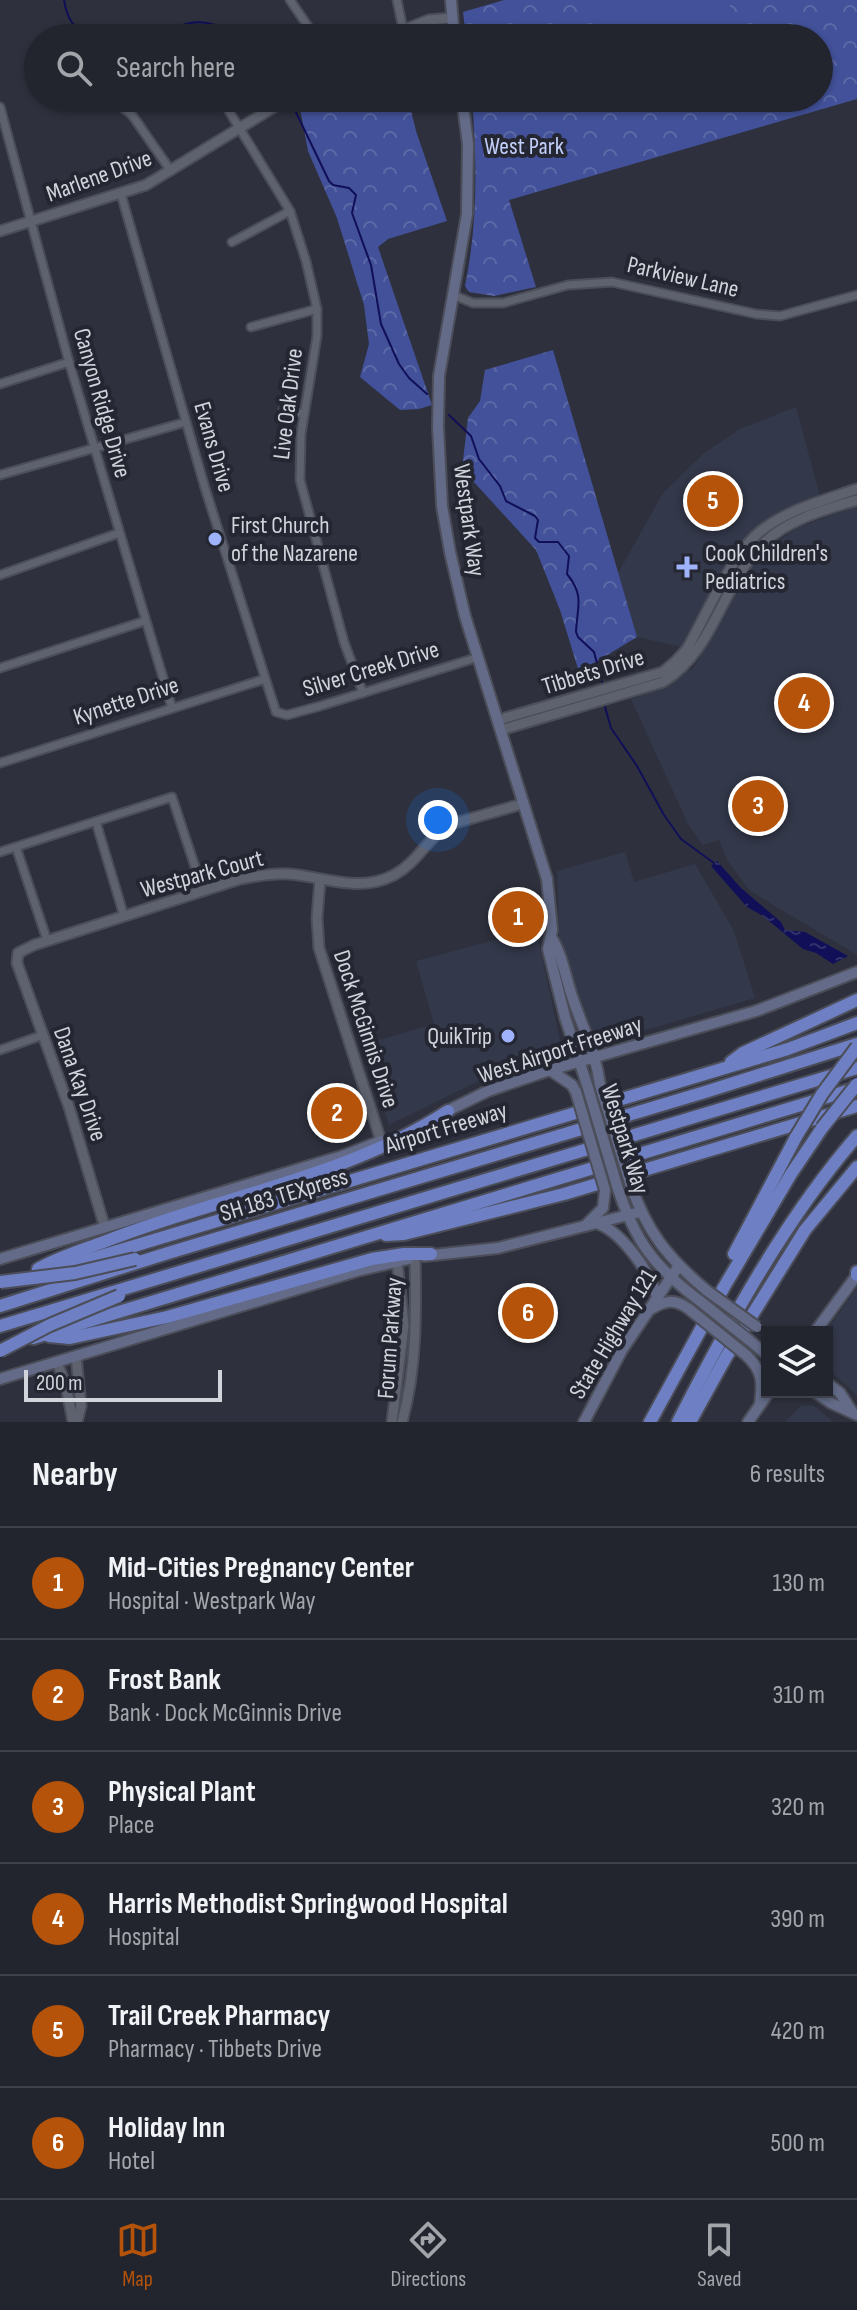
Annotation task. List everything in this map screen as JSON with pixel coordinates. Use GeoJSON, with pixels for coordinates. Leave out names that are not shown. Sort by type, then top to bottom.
{"type":"FeatureCollection","features":[{"type":"Feature","properties":{"kind":"highway"},"geometry":{"type":"LineString","coordinates":[[720,1069],[743,1053],[857,1000]]}},
{"type":"Feature","properties":{"kind":"highway","name":"Airport Freeway"},"geometry":{"type":"LineString","coordinates":[[0,1284],[788,1049],[857,1023]]}},
{"type":"Feature","properties":{"kind":"highway"},"geometry":{"type":"LineString","coordinates":[[674,1377],[676,1361],[796,1137],[857,1045]]}},
{"type":"Feature","properties":{"kind":"highway","name":"SH 183 TEXpress"},"geometry":{"type":"LineString","coordinates":[[136,1262],[857,1045]]}},
{"type":"Feature","properties":{"kind":"highway","name":"SH 183 TEXpress"},"geometry":{"type":"LineString","coordinates":[[118,1293],[142,1282],[857,1068]]}},
{"type":"Feature","properties":{"kind":"highway"},"geometry":{"type":"LineString","coordinates":[[650,1422],[760,1224],[822,1128],[857,1086]]}},
{"type":"Feature","properties":{"kind":"highway"},"geometry":{"type":"LineString","coordinates":[[0,1350],[857,1086]]}},
{"type":"Feature","properties":{"kind":"highway"},"geometry":{"type":"LineString","coordinates":[[369,1235],[404,1234],[511,1208],[857,1106]]}},
{"type":"Feature","properties":{"kind":"highway"},"geometry":{"type":"LineString","coordinates":[[17,1281],[50,1262],[134,1230],[344,1164],[389,1145],[448,1111]]}},
{"type":"Feature","properties":{"kind":"highway"},"geometry":{"type":"LineString","coordinates":[[678,1422],[717,1348],[793,1221],[857,1136]]}},
{"type":"Feature","properties":{"kind":"highway"},"geometry":{"type":"LineString","coordinates":[[690,1422],[726,1357],[805,1230],[857,1167]]}},
{"type":"Feature","properties":{"kind":"highway"},"geometry":{"type":"LineString","coordinates":[[42,1335],[70,1338],[194,1310],[372,1259],[431,1254]]}},
{"type":"Feature","properties":{"kind":"highway"},"geometry":{"type":"LineString","coordinates":[[0,1284],[136,1262]]}},
{"type":"Feature","properties":{"kind":"highway"},"geometry":{"type":"LineString","coordinates":[[0,1306],[136,1262]]}},
{"type":"Feature","properties":{"kind":"highway"},"geometry":{"type":"LineString","coordinates":[[0,1350],[118,1293]]}},
{"type":"Feature","properties":{"kind":"highway"},"geometry":{"type":"LineString","coordinates":[[0,1326],[118,1293]]}},
{"type":"Feature","properties":{"kind":"main road"},"geometry":{"type":"LineString","coordinates":[[451,0],[453,24]]}},
{"type":"Feature","properties":{"kind":"main road","name":"Westpark Way"},"geometry":{"type":"LineString","coordinates":[[464,112],[468,144],[467,214],[438,389],[442,506],[458,588],[547,879],[551,905],[548,949],[579,1063],[628,1215],[649,1255],[669,1278],[761,1350]]}},
{"type":"Feature","properties":{"kind":"main road","name":"Westpark Way"},"geometry":{"type":"LineString","coordinates":[[551,937],[558,947],[574,1003],[597,1058],[600,1085],[640,1212],[678,1267],[761,1330]]}},
{"type":"Feature","properties":{"kind":"main road","name":"West Airport Freeway"},"geometry":{"type":"LineString","coordinates":[[0,1259],[337,1158],[488,1091],[756,1011],[857,972]]}},
{"type":"Feature","properties":{"kind":"main road"},"geometry":{"type":"LineString","coordinates":[[550,1070],[572,1085],[576,1092],[605,1190],[603,1208],[583,1228]]}},
{"type":"Feature","properties":{"kind":"main road"},"geometry":{"type":"LineString","coordinates":[[0,1379],[397,1261],[431,1254],[498,1248],[640,1212]]}},
{"type":"Feature","properties":{"kind":"main road"},"geometry":{"type":"LineString","coordinates":[[599,1224],[613,1229],[621,1237],[654,1285],[657,1297]]}},
{"type":"Feature","properties":{"kind":"main road","name":"State Highway 121"},"geometry":{"type":"LineString","coordinates":[[584,1422],[622,1350],[678,1267]]}},
{"type":"Feature","properties":{"kind":"main road"},"geometry":{"type":"LineString","coordinates":[[819,1326],[857,1274]]}},
{"type":"Feature","properties":{"kind":"main road"},"geometry":{"type":"LineString","coordinates":[[647,1312],[661,1303],[674,1301],[689,1309],[746,1355],[762,1375],[760,1404]]}},
{"type":"Feature","properties":{"kind":"main road"},"geometry":{"type":"LineString","coordinates":[[833,1388],[855,1413]]}},
{"type":"Feature","properties":{"kind":"main road"},"geometry":{"type":"LineString","coordinates":[[748,1422],[764,1398]]}},
{"type":"Feature","properties":{"kind":"main road"},"geometry":{"type":"LineString","coordinates":[[824,1398],[855,1413]]}},
{"type":"Feature","properties":{"kind":"street"},"geometry":{"type":"LineString","coordinates":[[290,0],[306,24]]}},
{"type":"Feature","properties":{"kind":"street"},"geometry":{"type":"LineString","coordinates":[[397,0],[402,24]]}},
{"type":"Feature","properties":{"kind":"street"},"geometry":{"type":"LineString","coordinates":[[417,24],[452,18]]}},
{"type":"Feature","properties":{"kind":"street","name":"Canyon Ridge Drive"},"geometry":{"type":"LineString","coordinates":[[0,107],[69,362],[172,708]]}},
{"type":"Feature","properties":{"kind":"street"},"geometry":{"type":"LineString","coordinates":[[128,112],[171,171]]}},
{"type":"Feature","properties":{"kind":"street","name":"Live Oak Drive"},"geometry":{"type":"LineString","coordinates":[[230,112],[290,211],[317,309],[317,336],[301,434],[300,480],[344,642],[363,693]]}},
{"type":"Feature","properties":{"kind":"street","name":"Marlene Drive"},"geometry":{"type":"LineString","coordinates":[[0,231],[121,194],[171,171],[267,112]]}},
{"type":"Feature","properties":{"kind":"street","name":"Evans Drive"},"geometry":{"type":"LineString","coordinates":[[121,194],[186,422],[275,709]]}},
{"type":"Feature","properties":{"kind":"street"},"geometry":{"type":"LineString","coordinates":[[232,242],[290,211]]}},
{"type":"Feature","properties":{"kind":"street","name":"Parkview Lane"},"geometry":{"type":"LineString","coordinates":[[453,295],[473,303],[503,303],[568,285],[612,282],[756,314],[780,316],[857,295]]}},
{"type":"Feature","properties":{"kind":"street"},"geometry":{"type":"LineString","coordinates":[[251,327],[317,309]]}},
{"type":"Feature","properties":{"kind":"street"},"geometry":{"type":"LineString","coordinates":[[0,384],[69,362]]}},
{"type":"Feature","properties":{"kind":"street"},"geometry":{"type":"LineString","coordinates":[[283,410],[304,414]]}},
{"type":"Feature","properties":{"kind":"street"},"geometry":{"type":"LineString","coordinates":[[0,475],[186,422]]}},
{"type":"Feature","properties":{"kind":"street","name":"Tibbets Drive"},"geometry":{"type":"LineString","coordinates":[[499,725],[676,674],[688,663],[736,561],[753,538],[766,527],[802,509],[854,495]]}},
{"type":"Feature","properties":{"kind":"street","name":"Tibbets Drive"},"geometry":{"type":"LineString","coordinates":[[698,639],[755,553],[770,538],[854,495]]}},
{"type":"Feature","properties":{"kind":"street"},"geometry":{"type":"LineString","coordinates":[[766,527],[770,538]]}},
{"type":"Feature","properties":{"kind":"street"},"geometry":{"type":"LineString","coordinates":[[0,575],[119,533]]}},
{"type":"Feature","properties":{"kind":"street"},"geometry":{"type":"LineString","coordinates":[[736,561],[747,566]]}},
{"type":"Feature","properties":{"kind":"street"},"geometry":{"type":"LineString","coordinates":[[0,668],[145,621]]}},
{"type":"Feature","properties":{"kind":"street","name":"Silver Creek Drive"},"geometry":{"type":"LineString","coordinates":[[275,709],[287,715],[479,657]]}},
{"type":"Feature","properties":{"kind":"street","name":"Kynette Drive"},"geometry":{"type":"LineString","coordinates":[[0,763],[265,679]]}},
{"type":"Feature","properties":{"kind":"street"},"geometry":{"type":"LineString","coordinates":[[0,852],[172,797],[203,891]]}},
{"type":"Feature","properties":{"kind":"street","name":"Westpark Court"},"geometry":{"type":"LineString","coordinates":[[18,953],[47,940],[240,879],[291,874],[355,885],[390,877],[411,865],[438,832],[448,825],[522,804]]}},
{"type":"Feature","properties":{"kind":"street"},"geometry":{"type":"LineString","coordinates":[[96,822],[124,916]]}},
{"type":"Feature","properties":{"kind":"street"},"geometry":{"type":"LineString","coordinates":[[16,847],[47,940]]}},
{"type":"Feature","properties":{"kind":"street","name":"Dock McGinnis Drive"},"geometry":{"type":"LineString","coordinates":[[320,880],[317,918],[319,948],[381,1141]]}},
{"type":"Feature","properties":{"kind":"street","name":"Dana Kay Drive"},"geometry":{"type":"LineString","coordinates":[[18,953],[17,963],[69,1107],[105,1228]]}},
{"type":"Feature","properties":{"kind":"street"},"geometry":{"type":"LineString","coordinates":[[0,1050],[43,1035]]}},
{"type":"Feature","properties":{"kind":"street","name":"Forum Parkway"},"geometry":{"type":"LineString","coordinates":[[402,1422],[412,1374],[415,1257]]}},
{"type":"Feature","properties":{"kind":"street","name":"Forum Parkway"},"geometry":{"type":"LineString","coordinates":[[392,1422],[403,1334],[397,1261]]}},
{"type":"Feature","properties":{"kind":"street"},"geometry":{"type":"LineString","coordinates":[[403,1334],[415,1335]]}},
{"type":"Feature","properties":{"kind":"street"},"geometry":{"type":"LineString","coordinates":[[75,1422],[81,1406],[76,1356]]}},
{"type":"Feature","properties":{"kind":"street"},"geometry":{"type":"LineString","coordinates":[[57,1362],[75,1422]]}},
{"type":"Feature","properties":{"kind":"shaded area"},"geometry":{"type":"Polygon","coordinates":[[[796,407],[820,496],[776,513],[752,533],[712,591],[681,647],[637,637],[618,573],[663,493],[704,453],[740,429],[796,407]]]}},
{"type":"Feature","properties":{"kind":"shaded area"},"geometry":{"type":"Polygon","coordinates":[[[857,506],[857,955],[750,891],[727,860],[719,840],[703,845],[688,824],[631,699],[666,686],[694,667],[745,575],[765,550],[797,528],[857,506]]]}},
{"type":"Feature","properties":{"kind":"shaded area"},"geometry":{"type":"Polygon","coordinates":[[[625,852],[634,882],[695,864],[734,931],[755,998],[608,1041],[590,1028],[559,936],[557,871],[625,852]]]}},
{"type":"Feature","properties":{"kind":"shaded area"},"geometry":{"type":"Polygon","coordinates":[[[536,929],[561,1045],[557,1056],[479,1081],[389,1125],[362,1045],[434,1024],[416,961],[536,929]]]}},
{"type":"Feature","properties":{"kind":"shaded area"},"geometry":{"type":"Polygon","coordinates":[[[857,1288],[857,1395],[833,1373],[833,1326],[829,1326],[857,1288]]]}},
{"type":"Feature","properties":{"kind":"shaded area"},"geometry":{"type":"Polygon","coordinates":[[[802,1405],[814,1406],[834,1422],[785,1422],[802,1405]]]}},
{"type":"Feature","properties":{"kind":"green space","name":"West Park"},"geometry":{"type":"Polygon","coordinates":[[[504,0],[857,0],[857,99],[833,106],[833,24],[464,24],[463,12],[504,0]]]}},
{"type":"Feature","properties":{"kind":"green space"},"geometry":{"type":"Polygon","coordinates":[[[586,0],[728,0],[734,20],[720,24],[594,24],[586,0]]]}},
{"type":"Feature","properties":{"kind":"green space"},"geometry":{"type":"Polygon","coordinates":[[[301,112],[411,112],[447,221],[388,239],[378,247],[432,405],[400,410],[360,377],[369,344],[364,305],[337,218],[308,151],[301,112]]]}},
{"type":"Feature","properties":{"kind":"green space","name":"West Park"},"geometry":{"type":"Polygon","coordinates":[[[473,112],[812,112],[509,200],[536,287],[494,296],[469,292],[465,286],[472,239],[473,112]]]}},
{"type":"Feature","properties":{"kind":"green space"},"geometry":{"type":"Polygon","coordinates":[[[553,350],[637,637],[579,672],[560,610],[536,550],[462,469],[468,418],[480,401],[485,370],[553,350]]]}},
{"type":"Feature","properties":{"kind":"water"},"geometry":{"type":"Polygon","coordinates":[[[717,861],[741,888],[781,922],[785,930],[805,932],[848,956],[833,964],[803,949],[747,907],[711,866],[717,861]]]}},
{"type":"Feature","properties":{"kind":"waterway"},"geometry":{"type":"LineString","coordinates":[[64,0],[73,24]]}},
{"type":"Feature","properties":{"kind":"waterway"},"geometry":{"type":"LineString","coordinates":[[187,24],[210,24]]}},
{"type":"Feature","properties":{"kind":"waterway"},"geometry":{"type":"LineString","coordinates":[[296,112],[329,181],[333,185],[349,188],[356,195],[352,213],[371,265],[381,324],[399,364],[427,394]]}},
{"type":"Feature","properties":{"kind":"waterway"},"geometry":{"type":"LineString","coordinates":[[449,415],[471,436],[479,459],[500,486],[506,501],[538,520],[535,538],[539,542],[558,542],[569,556],[567,574],[579,602],[576,632],[594,652],[602,682]]}},
{"type":"Feature","properties":{"kind":"waterway"},"geometry":{"type":"LineString","coordinates":[[605,707],[611,728],[637,766],[664,815],[681,839],[714,863]]}},
{"type":"Feature","properties":{"kind":"place","name":"Trail Creek Pharmacy"},"geometry":{"type":"Point","coordinates":[713,501]}},
{"type":"Feature","properties":{"kind":"place","name":"First Church of the Nazarene"},"geometry":{"type":"Point","coordinates":[215,539]}},
{"type":"Feature","properties":{"kind":"place","name":"Cook Children's Pediatrics"},"geometry":{"type":"Point","coordinates":[687,567]}},
{"type":"Feature","properties":{"kind":"place","name":"Harris Methodist Springwood Hospital"},"geometry":{"type":"Point","coordinates":[804,703]}},
{"type":"Feature","properties":{"kind":"place","name":"Physical Plant"},"geometry":{"type":"Point","coordinates":[758,806]}},
{"type":"Feature","properties":{"kind":"place","name":"Mid-Cities Pregnancy Center"},"geometry":{"type":"Point","coordinates":[518,917]}},
{"type":"Feature","properties":{"kind":"place","name":"QuikTrip"},"geometry":{"type":"Point","coordinates":[508,1036]}},
{"type":"Feature","properties":{"kind":"place","name":"Frost Bank"},"geometry":{"type":"Point","coordinates":[337,1113]}},
{"type":"Feature","properties":{"kind":"place","name":"Holiday Inn"},"geometry":{"type":"Point","coordinates":[528,1313]}}]}
